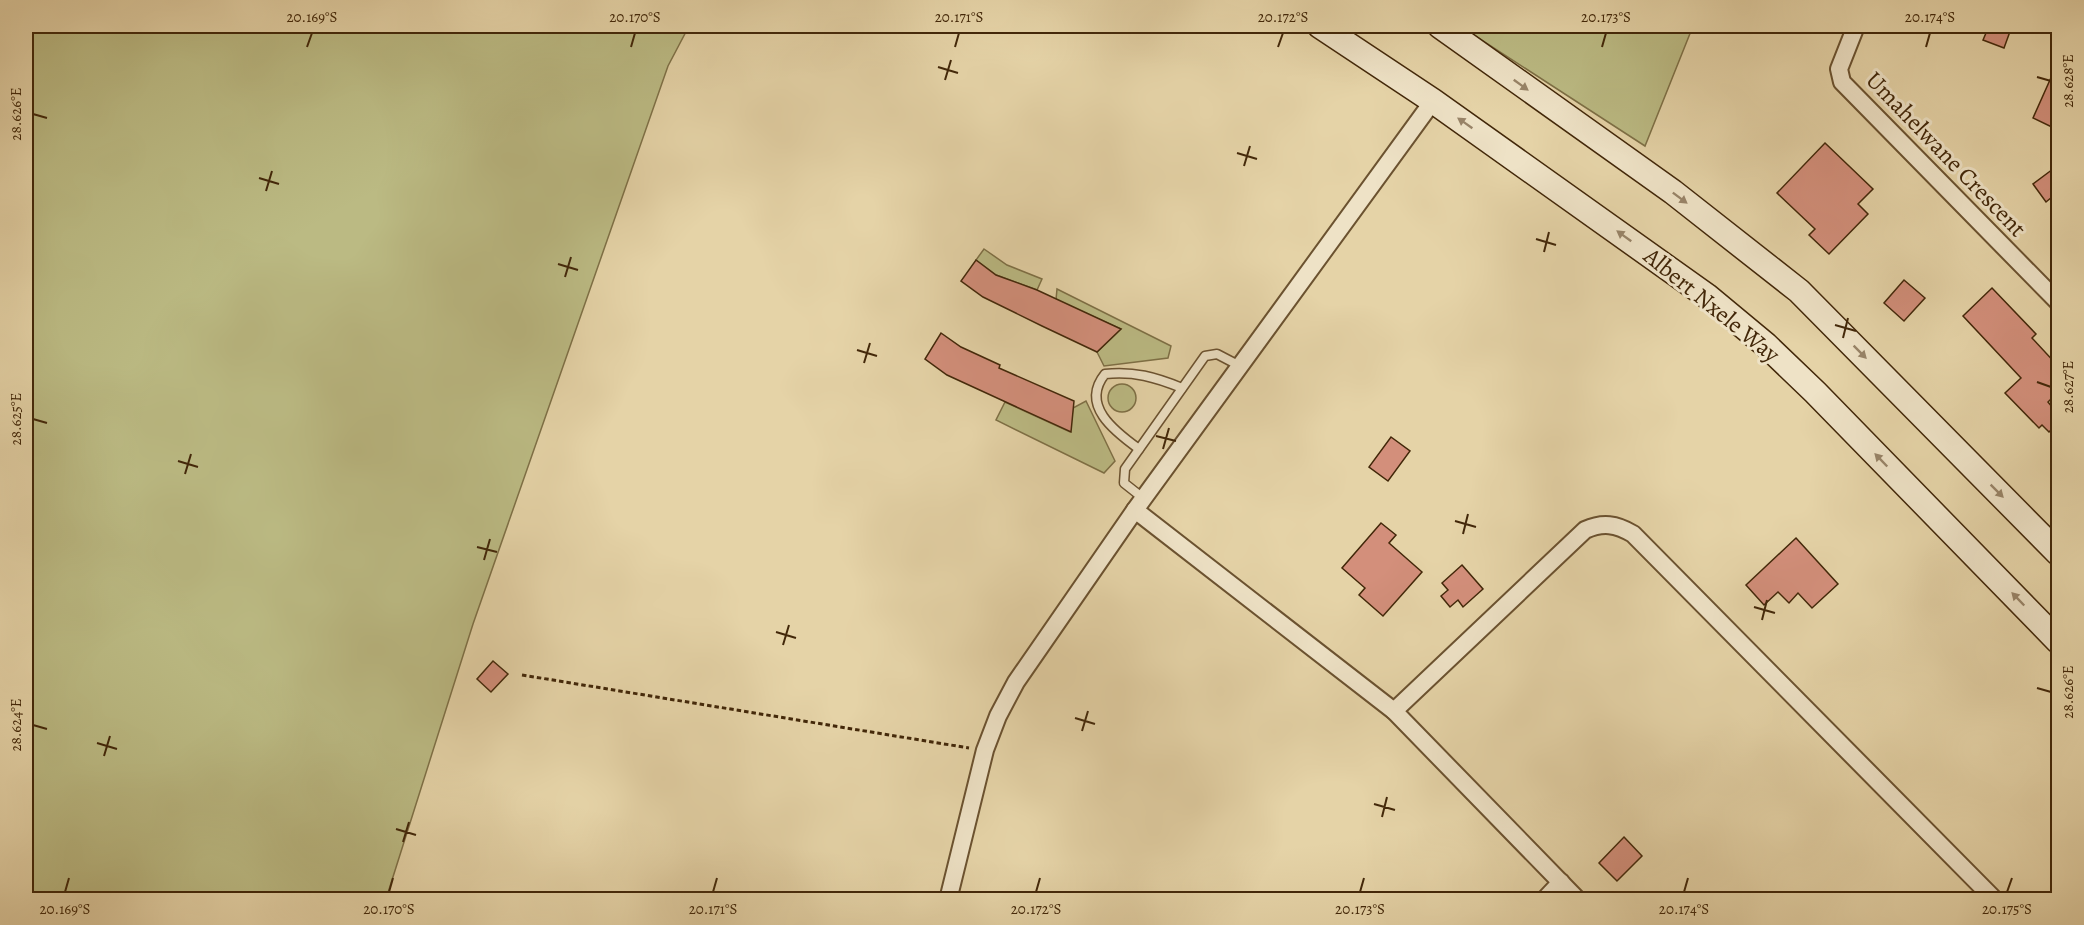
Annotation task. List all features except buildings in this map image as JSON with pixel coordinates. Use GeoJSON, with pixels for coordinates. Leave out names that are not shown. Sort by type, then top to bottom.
{"type":"FeatureCollection","features":[{"type":"Feature","properties":{"kind":"main road","name":"Albert Nxele Way"},"geometry":{"type":"LineString","coordinates":[[1320,26],[1433,101],[1707,296],[1766,345],[2058,641]]}},
{"type":"Feature","properties":{"kind":"main road"},"geometry":{"type":"LineString","coordinates":[[1440,26],[1673,192],[1800,291],[2058,553]]}},
{"type":"Feature","properties":{"kind":"street","name":"Umahelwane Crescent"},"geometry":{"type":"LineString","coordinates":[[1856,26],[1839,69],[1842,82],[2058,302]]}},
{"type":"Feature","properties":{"kind":"street"},"geometry":{"type":"LineString","coordinates":[[948,900],[985,750],[998,716],[1016,682],[1139,504],[1433,101]]}},
{"type":"Feature","properties":{"kind":"street"},"geometry":{"type":"LineString","coordinates":[[1139,504],[1394,711],[1578,900]]}},
{"type":"Feature","properties":{"kind":"street"},"geometry":{"type":"LineString","coordinates":[[1394,711],[1585,530],[1608,524],[1620,526],[1633,534],[1995,900]]}},
{"type":"Feature","properties":{"kind":"street"},"geometry":{"type":"LineString","coordinates":[[1544,900],[1561,882]]}},
{"type":"Feature","properties":{"kind":"lane"},"geometry":{"type":"LineString","coordinates":[[1139,504],[1124,483],[1125,469],[1205,356],[1217,354],[1240,366]]}},
{"type":"Feature","properties":{"kind":"lane"},"geometry":{"type":"LineString","coordinates":[[1139,449],[1116,433],[1094,398],[1096,385],[1105,375],[1123,372],[1150,375],[1182,388]]}},
{"type":"Feature","properties":{"kind":"path"},"geometry":{"type":"LineString","coordinates":[[522,675],[985,750]]}},
{"type":"Feature","properties":{"kind":"shaded area"},"geometry":{"type":"Polygon","coordinates":[[[26,26],[689,26],[668,66],[473,624],[386,899],[26,899],[26,26]]]}},
{"type":"Feature","properties":{"kind":"shaded area"},"geometry":{"type":"Polygon","coordinates":[[[1460,26],[1693,26],[1645,146],[1460,26]]]}},
{"type":"Feature","properties":{"kind":"shaded area"},"geometry":{"type":"Polygon","coordinates":[[[984,249],[1007,265],[1042,279],[1037,290],[996,275],[976,260],[984,249]]]}},
{"type":"Feature","properties":{"kind":"shaded area"},"geometry":{"type":"Polygon","coordinates":[[[1057,289],[1171,346],[1168,358],[1104,366],[1097,352],[1121,329],[1056,300],[1057,289]]]}},
{"type":"Feature","properties":{"kind":"shaded area"},"geometry":{"type":"Polygon","coordinates":[[[1122,384],[1132,388],[1136,398],[1132,408],[1122,412],[1112,408],[1108,398],[1112,388],[1122,384]]]}},
{"type":"Feature","properties":{"kind":"shaded area"},"geometry":{"type":"Polygon","coordinates":[[[1086,401],[1115,461],[1104,473],[996,420],[1005,402],[1070,432],[1073,408],[1086,401]]]}}]}
